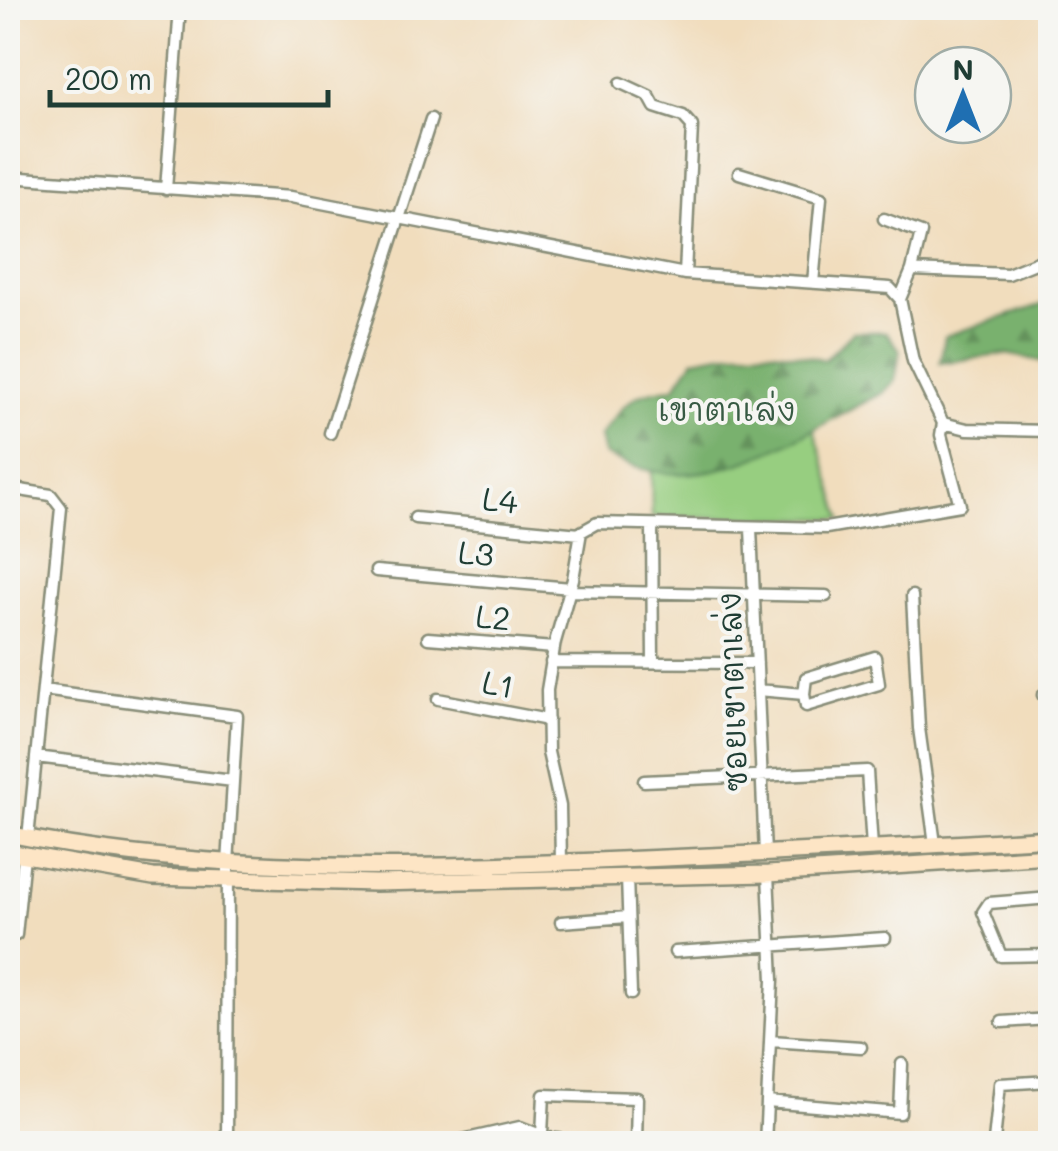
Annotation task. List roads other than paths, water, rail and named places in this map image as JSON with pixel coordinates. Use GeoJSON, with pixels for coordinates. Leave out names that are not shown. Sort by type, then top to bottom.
{"type":"FeatureCollection","features":[{"type":"Feature","properties":{"kind":"main road"},"geometry":{"type":"LineString","coordinates":[[8,834],[228,872],[375,884],[768,874],[1050,856]]}},
{"type":"Feature","properties":{"kind":"main road"},"geometry":{"type":"LineString","coordinates":[[16,854],[153,876],[765,854],[1050,838]]}},
{"type":"Feature","properties":{"kind":"street"},"geometry":{"type":"LineString","coordinates":[[166,188],[180,8]]}},
{"type":"Feature","properties":{"kind":"street"},"geometry":{"type":"LineString","coordinates":[[621,83],[649,96],[654,106],[683,116],[692,126],[685,274]]}},
{"type":"Feature","properties":{"kind":"street"},"geometry":{"type":"LineString","coordinates":[[330,433],[431,119]]}},
{"type":"Feature","properties":{"kind":"street"},"geometry":{"type":"LineString","coordinates":[[739,172],[821,198],[813,282]]}},
{"type":"Feature","properties":{"kind":"street"},"geometry":{"type":"LineString","coordinates":[[8,178],[291,197],[685,274],[890,288],[900,299],[913,361],[943,423],[967,429],[1050,430]]}},
{"type":"Feature","properties":{"kind":"street"},"geometry":{"type":"LineString","coordinates":[[884,219],[921,232],[900,299]]}},
{"type":"Feature","properties":{"kind":"street"},"geometry":{"type":"LineString","coordinates":[[912,270],[1008,274],[1050,257]]}},
{"type":"Feature","properties":{"kind":"street","name":"L4"},"geometry":{"type":"LineString","coordinates":[[415,518],[580,534],[585,527],[597,524],[842,526],[960,506],[941,435],[943,423]]}},
{"type":"Feature","properties":{"kind":"street"},"geometry":{"type":"LineString","coordinates":[[8,488],[50,494],[61,508],[28,838]]}},
{"type":"Feature","properties":{"kind":"street"},"geometry":{"type":"LineString","coordinates":[[652,525],[653,662]]}},
{"type":"Feature","properties":{"kind":"street","name":"ซอยเขาตาเล่ง"},"geometry":{"type":"LineString","coordinates":[[751,528],[765,854]]}},
{"type":"Feature","properties":{"kind":"street"},"geometry":{"type":"LineString","coordinates":[[562,862],[560,806],[548,752],[551,662],[580,534]]}},
{"type":"Feature","properties":{"kind":"street","name":"L3"},"geometry":{"type":"LineString","coordinates":[[376,571],[570,590],[826,596]]}},
{"type":"Feature","properties":{"kind":"street"},"geometry":{"type":"LineString","coordinates":[[912,596],[919,728],[935,844]]}},
{"type":"Feature","properties":{"kind":"street","name":"L2"},"geometry":{"type":"LineString","coordinates":[[428,638],[554,648]]}},
{"type":"Feature","properties":{"kind":"street"},"geometry":{"type":"LineString","coordinates":[[875,656],[879,684],[806,706],[804,694],[806,678],[875,656]]}},
{"type":"Feature","properties":{"kind":"street"},"geometry":{"type":"LineString","coordinates":[[551,662],[757,662]]}},
{"type":"Feature","properties":{"kind":"street"},"geometry":{"type":"LineString","coordinates":[[43,690],[236,716],[228,872],[227,1144]]}},
{"type":"Feature","properties":{"kind":"street"},"geometry":{"type":"LineString","coordinates":[[758,690],[804,694]]}},
{"type":"Feature","properties":{"kind":"street","name":"L1"},"geometry":{"type":"LineString","coordinates":[[438,700],[548,720]]}},
{"type":"Feature","properties":{"kind":"street"},"geometry":{"type":"LineString","coordinates":[[36,756],[232,782]]}},
{"type":"Feature","properties":{"kind":"street"},"geometry":{"type":"LineString","coordinates":[[644,781],[867,770],[872,848]]}},
{"type":"Feature","properties":{"kind":"street"},"geometry":{"type":"LineString","coordinates":[[16,854],[16,935]]}},
{"type":"Feature","properties":{"kind":"street"},"geometry":{"type":"LineString","coordinates":[[764,1144],[770,1040],[768,874]]}},
{"type":"Feature","properties":{"kind":"street"},"geometry":{"type":"LineString","coordinates":[[627,877],[631,994]]}},
{"type":"Feature","properties":{"kind":"street"},"geometry":{"type":"LineString","coordinates":[[1050,898],[989,902],[983,912],[1001,956],[1050,955]]}},
{"type":"Feature","properties":{"kind":"street"},"geometry":{"type":"LineString","coordinates":[[561,922],[628,917]]}},
{"type":"Feature","properties":{"kind":"street"},"geometry":{"type":"LineString","coordinates":[[675,952],[885,938]]}},
{"type":"Feature","properties":{"kind":"street"},"geometry":{"type":"LineString","coordinates":[[1002,1022],[1050,1019]]}},
{"type":"Feature","properties":{"kind":"street"},"geometry":{"type":"LineString","coordinates":[[770,1040],[860,1048]]}},
{"type":"Feature","properties":{"kind":"street"},"geometry":{"type":"LineString","coordinates":[[767,1102],[900,1113],[902,1064]]}},
{"type":"Feature","properties":{"kind":"street"},"geometry":{"type":"LineString","coordinates":[[994,1141],[1000,1084],[1050,1081]]}},
{"type":"Feature","properties":{"kind":"street"},"geometry":{"type":"LineString","coordinates":[[542,1134],[544,1095],[637,1098],[636,1144]]}},
{"type":"Feature","properties":{"kind":"street"},"geometry":{"type":"LineString","coordinates":[[445,1144],[520,1127],[577,1143],[602,1144]]}},
{"type":"Feature","properties":{"kind":"park label","name":"เขาตาเล่ง"},"geometry":{"type":"Point","coordinates":[727,410]}}]}
